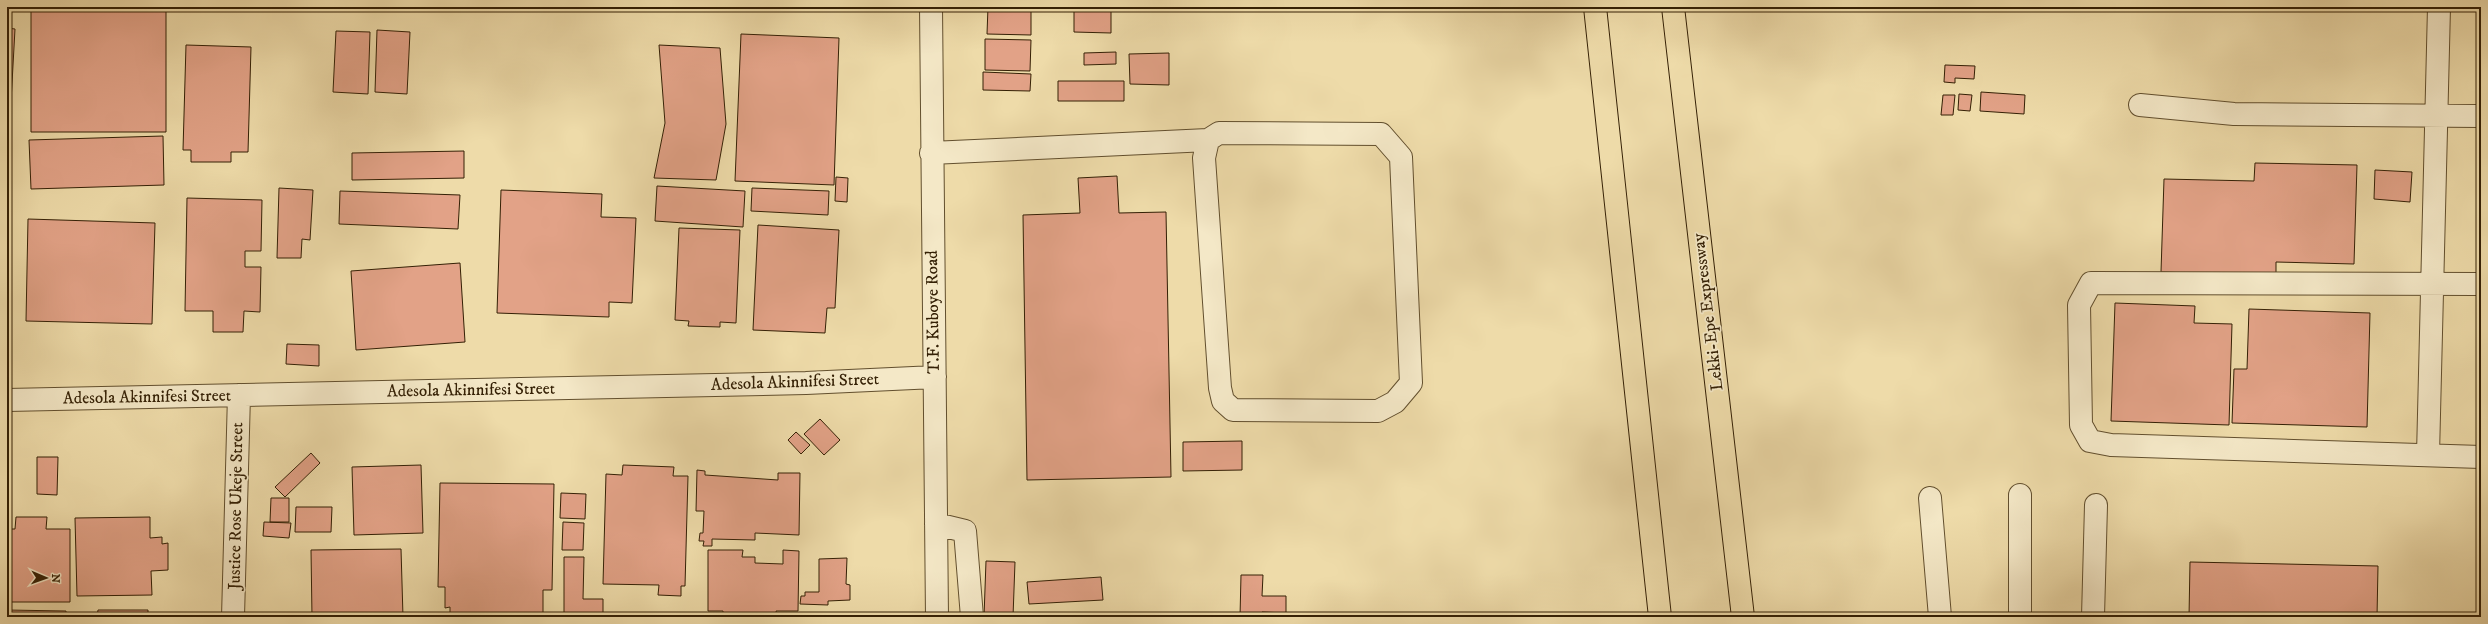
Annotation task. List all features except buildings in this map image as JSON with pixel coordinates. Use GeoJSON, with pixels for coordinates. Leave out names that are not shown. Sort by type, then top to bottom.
{"type":"FeatureCollection","features":[{"type":"Feature","properties":{"kind":"highway"},"geometry":{"type":"LineString","coordinates":[[1595,7],[1660,617]]}},
{"type":"Feature","properties":{"kind":"highway","name":"Lekki-Epe Expressway"},"geometry":{"type":"LineString","coordinates":[[1673,7],[1744,617]]}},
{"type":"Feature","properties":{"kind":"street","name":"T.F. Kuboye Road"},"geometry":{"type":"LineString","coordinates":[[931,7],[936,617]]}},
{"type":"Feature","properties":{"kind":"street"},"geometry":{"type":"LineString","coordinates":[[2428,455],[2439,7]]}},
{"type":"Feature","properties":{"kind":"street"},"geometry":{"type":"LineString","coordinates":[[2140,105],[2211,113],[2481,116]]}},
{"type":"Feature","properties":{"kind":"street"},"geometry":{"type":"LineString","coordinates":[[931,153],[1208,140],[1219,133],[1381,134],[1394,146],[1401,156],[1411,383],[1395,402],[1378,411],[1234,410],[1223,401],[1220,388],[1204,158],[1208,140]]}},
{"type":"Feature","properties":{"kind":"street"},"geometry":{"type":"LineString","coordinates":[[2481,284],[2091,283],[2079,305],[2081,425],[2090,441],[2111,445],[2481,457]]}},
{"type":"Feature","properties":{"kind":"street","name":"Adesola Akinnifesi Street"},"geometry":{"type":"LineString","coordinates":[[7,400],[806,383],[935,377]]}},
{"type":"Feature","properties":{"kind":"street","name":"Justice Rose Ukeje Street"},"geometry":{"type":"LineString","coordinates":[[233,617],[239,395]]}},
{"type":"Feature","properties":{"kind":"street"},"geometry":{"type":"LineString","coordinates":[[2020,494],[2020,617]]}},
{"type":"Feature","properties":{"kind":"street"},"geometry":{"type":"LineString","coordinates":[[1930,498],[1940,617]]}},
{"type":"Feature","properties":{"kind":"street"},"geometry":{"type":"LineString","coordinates":[[2093,617],[2096,505]]}},
{"type":"Feature","properties":{"kind":"street"},"geometry":{"type":"LineString","coordinates":[[936,524],[965,531],[972,617]]}}]}
